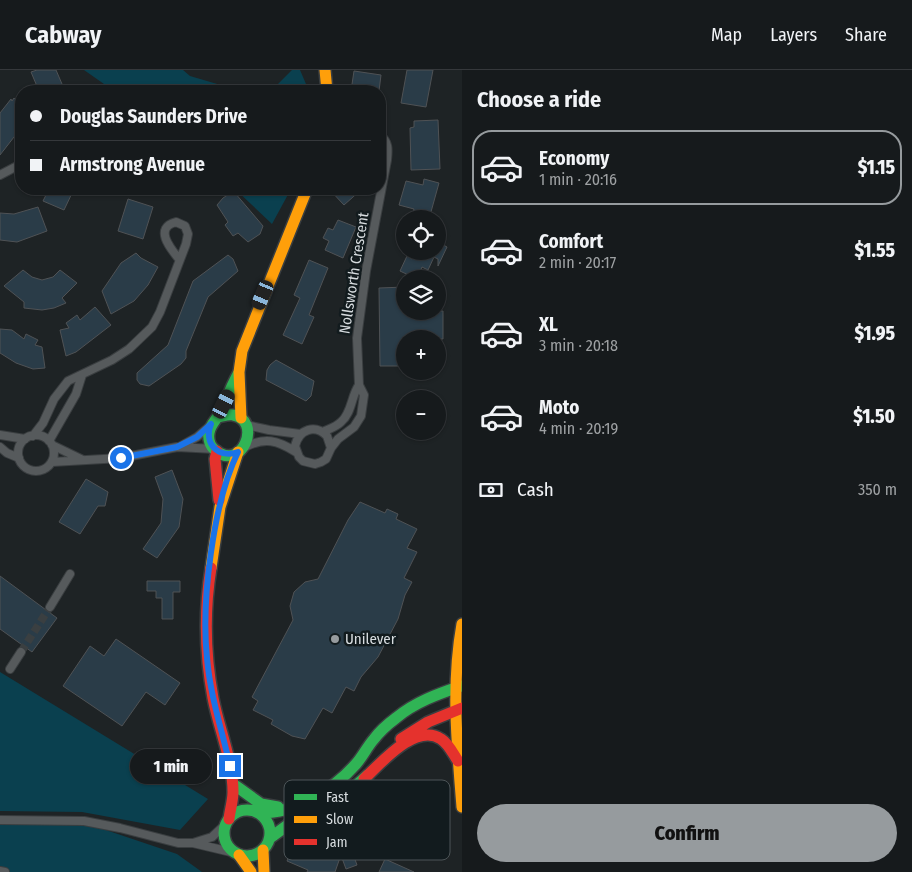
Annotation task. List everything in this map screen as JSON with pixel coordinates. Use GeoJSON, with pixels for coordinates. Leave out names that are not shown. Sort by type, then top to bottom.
{"type":"FeatureCollection","features":[{"type":"Feature","properties":{"kind":"main road"},"geometry":{"type":"LineString","coordinates":[[325,70],[326,85]]}},
{"type":"Feature","properties":{"kind":"main road"},"geometry":{"type":"LineString","coordinates":[[270,838],[268,821],[244,799],[234,782],[212,698],[207,658],[206,600],[220,507],[241,450],[249,436],[244,422],[239,372],[242,351],[305,195]]}},
{"type":"Feature","properties":{"kind":"main road"},"geometry":{"type":"LineString","coordinates":[[239,372],[208,435],[211,445],[226,455],[241,450]]}},
{"type":"Feature","properties":{"kind":"main road"},"geometry":{"type":"LineString","coordinates":[[215,421],[230,414],[244,422]]}},
{"type":"Feature","properties":{"kind":"main road"},"geometry":{"type":"LineString","coordinates":[[216,450],[220,507]]}},
{"type":"Feature","properties":{"kind":"main road"},"geometry":{"type":"LineString","coordinates":[[462,624],[458,642],[459,762],[462,807]]}},
{"type":"Feature","properties":{"kind":"main road"},"geometry":{"type":"LineString","coordinates":[[340,780],[361,758],[376,737],[403,713],[416,703],[435,694],[458,687]]}},
{"type":"Feature","properties":{"kind":"main road"},"geometry":{"type":"LineString","coordinates":[[364,779],[385,754],[402,738],[428,722],[458,709]]}},
{"type":"Feature","properties":{"kind":"main road"},"geometry":{"type":"LineString","coordinates":[[364,779],[407,741],[418,735],[427,734],[439,737],[459,762]]}},
{"type":"Feature","properties":{"kind":"main road"},"geometry":{"type":"LineString","coordinates":[[234,782],[261,804],[284,806]]}},
{"type":"Feature","properties":{"kind":"main road"},"geometry":{"type":"LineString","coordinates":[[234,782],[224,836],[226,842],[251,872]]}},
{"type":"Feature","properties":{"kind":"main road"},"geometry":{"type":"LineString","coordinates":[[227,821],[240,811],[284,810]]}},
{"type":"Feature","properties":{"kind":"main road"},"geometry":{"type":"LineString","coordinates":[[237,854],[252,856],[263,850],[270,838],[284,828]]}},
{"type":"Feature","properties":{"kind":"main road"},"geometry":{"type":"LineString","coordinates":[[263,850],[264,872]]}},
{"type":"Feature","properties":{"kind":"street","name":"Nollsworth Crescent"},"geometry":{"type":"LineString","coordinates":[[386,141],[388,146],[386,170]]}},
{"type":"Feature","properties":{"kind":"street"},"geometry":{"type":"LineString","coordinates":[[0,175],[15,167]]}},
{"type":"Feature","properties":{"kind":"street","name":"Nollsworth Crescent"},"geometry":{"type":"LineString","coordinates":[[331,448],[338,439],[354,427],[361,416],[364,395],[359,386],[357,338],[361,301],[379,195]]}},
{"type":"Feature","properties":{"kind":"street"},"geometry":{"type":"LineString","coordinates":[[82,375],[76,394],[50,443],[54,456],[52,462],[42,470],[28,469],[19,458],[19,448],[46,418],[61,388],[75,376],[82,375],[129,349],[152,327],[164,304],[179,259]]}},
{"type":"Feature","properties":{"kind":"street"},"geometry":{"type":"LineString","coordinates":[[323,432],[344,420],[350,408],[353,394],[359,386]]}},
{"type":"Feature","properties":{"kind":"street"},"geometry":{"type":"LineString","coordinates":[[52,462],[121,458],[177,447],[197,437],[215,421]]}},
{"type":"Feature","properties":{"kind":"street"},"geometry":{"type":"LineString","coordinates":[[241,450],[255,442],[282,443],[296,452],[303,461],[315,464],[326,459],[331,448],[327,436],[323,432],[311,429],[300,434],[269,430],[244,422]]}},
{"type":"Feature","properties":{"kind":"street"},"geometry":{"type":"LineString","coordinates":[[296,452],[295,446],[300,434]]}},
{"type":"Feature","properties":{"kind":"street"},"geometry":{"type":"LineString","coordinates":[[0,435],[44,437],[50,443],[85,460]]}},
{"type":"Feature","properties":{"kind":"street"},"geometry":{"type":"LineString","coordinates":[[0,447],[7,453],[19,458]]}},
{"type":"Feature","properties":{"kind":"street"},"geometry":{"type":"LineString","coordinates":[[177,447],[216,450]]}},
{"type":"Feature","properties":{"kind":"street"},"geometry":{"type":"LineString","coordinates":[[50,607],[70,574]]}},
{"type":"Feature","properties":{"kind":"street"},"geometry":{"type":"LineString","coordinates":[[10,669],[21,652]]}},
{"type":"Feature","properties":{"kind":"street"},"geometry":{"type":"LineString","coordinates":[[0,820],[84,821],[178,843],[194,843],[237,854]]}},
{"type":"Feature","properties":{"kind":"street"},"geometry":{"type":"LineString","coordinates":[[194,843],[212,837],[227,821]]}},
{"type":"Feature","properties":{"kind":"street"},"geometry":{"type":"LineString","coordinates":[[0,871],[4,872]]}},
{"type":"Feature","properties":{"kind":"shaded area"},"geometry":{"type":"Polygon","coordinates":[[[84,70],[183,70],[190,76],[221,85],[105,85],[84,70]]]}},
{"type":"Feature","properties":{"kind":"shaded area"},"geometry":{"type":"Polygon","coordinates":[[[292,70],[300,70],[306,85],[277,85],[292,70]]]}},
{"type":"Feature","properties":{"kind":"shaded area"},"geometry":{"type":"Polygon","coordinates":[[[241,195],[288,195],[272,224],[241,195]]]}},
{"type":"Feature","properties":{"kind":"shaded area"},"geometry":{"type":"Polygon","coordinates":[[[0,672],[208,799],[180,830],[82,812],[0,811],[0,672]]]}},
{"type":"Feature","properties":{"kind":"shaded area"},"geometry":{"type":"Polygon","coordinates":[[[85,823],[177,854],[202,872],[0,872],[0,824],[85,823]]]}},
{"type":"Feature","properties":{"kind":"building"},"geometry":{"type":"Polygon","coordinates":[[[37,70],[56,70],[62,85],[36,85],[31,72],[37,70]]]}},
{"type":"Feature","properties":{"kind":"building"},"geometry":{"type":"Polygon","coordinates":[[[407,70],[433,70],[426,107],[401,103],[407,70]]]}},
{"type":"Feature","properties":{"kind":"building"},"geometry":{"type":"Polygon","coordinates":[[[354,71],[381,75],[380,85],[352,85],[354,71]]]}},
{"type":"Feature","properties":{"kind":"building"},"geometry":{"type":"Polygon","coordinates":[[[11,99],[12,101],[15,99],[15,136],[0,155],[0,113],[11,99]]]}},
{"type":"Feature","properties":{"kind":"building"},"geometry":{"type":"Polygon","coordinates":[[[438,120],[440,169],[411,170],[410,128],[414,127],[414,121],[438,120]]]}},
{"type":"Feature","properties":{"kind":"building"},"geometry":{"type":"Polygon","coordinates":[[[424,179],[439,183],[432,210],[414,210],[399,205],[406,181],[423,185],[424,179]]]}},
{"type":"Feature","properties":{"kind":"building"},"geometry":{"type":"Polygon","coordinates":[[[46,195],[71,195],[64,210],[43,201],[46,195]]]}},
{"type":"Feature","properties":{"kind":"building"},"geometry":{"type":"Polygon","coordinates":[[[228,195],[237,195],[263,226],[260,234],[248,242],[238,233],[233,236],[225,225],[228,222],[217,205],[228,195]]]}},
{"type":"Feature","properties":{"kind":"building"},"geometry":{"type":"Polygon","coordinates":[[[335,195],[355,195],[344,205],[335,195]]]}},
{"type":"Feature","properties":{"kind":"building"},"geometry":{"type":"Polygon","coordinates":[[[128,199],[153,207],[143,239],[118,231],[128,199]]]}},
{"type":"Feature","properties":{"kind":"building"},"geometry":{"type":"Polygon","coordinates":[[[38,207],[47,231],[17,242],[0,240],[0,213],[14,214],[38,207]]]}},
{"type":"Feature","properties":{"kind":"building"},"geometry":{"type":"Polygon","coordinates":[[[338,220],[356,227],[343,258],[325,250],[329,241],[323,238],[328,228],[333,230],[338,220]]]}},
{"type":"Feature","properties":{"kind":"building"},"geometry":{"type":"Polygon","coordinates":[[[136,253],[141,258],[158,267],[148,285],[134,301],[111,314],[102,291],[121,263],[136,253]]]}},
{"type":"Feature","properties":{"kind":"building"},"geometry":{"type":"Polygon","coordinates":[[[228,255],[233,259],[238,271],[208,297],[186,351],[186,358],[181,364],[149,386],[140,384],[137,380],[137,373],[168,345],[193,281],[228,255]]]}},
{"type":"Feature","properties":{"kind":"building"},"geometry":{"type":"Polygon","coordinates":[[[309,260],[328,268],[309,315],[314,317],[302,344],[283,335],[300,298],[294,295],[309,260]]]}},
{"type":"Feature","properties":{"kind":"building"},"geometry":{"type":"Polygon","coordinates":[[[405,260],[433,260],[428,270],[422,267],[421,270],[400,270],[405,260]]]}},
{"type":"Feature","properties":{"kind":"building"},"geometry":{"type":"Polygon","coordinates":[[[23,270],[32,277],[42,280],[53,277],[60,270],[77,283],[62,298],[66,303],[42,310],[24,308],[24,302],[4,286],[23,270]]]}},
{"type":"Feature","properties":{"kind":"building"},"geometry":{"type":"Polygon","coordinates":[[[396,287],[396,320],[443,320],[443,330],[396,330],[396,366],[380,366],[379,288],[396,287]]]}},
{"type":"Feature","properties":{"kind":"building"},"geometry":{"type":"Polygon","coordinates":[[[95,307],[111,325],[76,352],[66,356],[60,330],[69,328],[66,323],[77,315],[80,320],[95,307]]]}},
{"type":"Feature","properties":{"kind":"building"},"geometry":{"type":"Polygon","coordinates":[[[0,329],[12,330],[24,339],[26,334],[38,340],[35,345],[42,347],[45,368],[33,369],[16,363],[0,353],[0,329]]]}},
{"type":"Feature","properties":{"kind":"building"},"geometry":{"type":"Polygon","coordinates":[[[276,360],[314,381],[311,396],[306,401],[266,380],[267,370],[276,360]]]}},
{"type":"Feature","properties":{"kind":"building"},"geometry":{"type":"Polygon","coordinates":[[[172,470],[183,499],[179,527],[157,558],[143,549],[161,523],[163,499],[155,477],[172,470]]]}},
{"type":"Feature","properties":{"kind":"building"},"geometry":{"type":"Polygon","coordinates":[[[86,479],[108,492],[105,506],[98,506],[80,534],[59,522],[86,479]]]}},
{"type":"Feature","properties":{"kind":"building","name":"Unilever"},"geometry":{"type":"Polygon","coordinates":[[[360,502],[385,513],[387,509],[398,514],[396,519],[417,529],[407,548],[417,552],[404,578],[412,582],[405,595],[398,619],[378,657],[361,677],[354,691],[346,687],[332,713],[323,708],[305,739],[292,736],[271,724],[273,720],[253,710],[258,701],[252,697],[293,620],[290,606],[294,592],[305,582],[318,579],[348,520],[360,502]]]}},
{"type":"Feature","properties":{"kind":"building"},"geometry":{"type":"Polygon","coordinates":[[[0,576],[57,618],[32,652],[0,629],[0,576]]]}},
{"type":"Feature","properties":{"kind":"building"},"geometry":{"type":"Polygon","coordinates":[[[147,581],[180,581],[180,592],[173,592],[173,619],[162,619],[162,598],[156,598],[156,591],[147,591],[147,581]]]}},
{"type":"Feature","properties":{"kind":"building"},"geometry":{"type":"Polygon","coordinates":[[[116,639],[180,683],[165,705],[146,692],[122,726],[63,686],[90,646],[104,656],[116,639]]]}},
{"type":"Feature","properties":{"kind":"building"},"geometry":{"type":"Polygon","coordinates":[[[339,860],[335,872],[307,872],[308,870],[287,861],[339,860]]]}},
{"type":"Feature","properties":{"kind":"building"},"geometry":{"type":"Polygon","coordinates":[[[343,860],[355,860],[357,865],[346,869],[343,860]]]}},
{"type":"Feature","properties":{"kind":"building"},"geometry":{"type":"Polygon","coordinates":[[[385,860],[387,860],[414,872],[379,872],[385,860]]]}},
{"type":"Feature","properties":{"kind":"tunnel"},"geometry":{"type":"LineString","coordinates":[[21,652],[50,607]]}},
{"type":"Feature","properties":{"kind":"traffic: fast"},"geometry":{"type":"LineString","coordinates":[[218,417],[233,415],[242,419],[247,426],[248,434],[245,443],[233,455],[225,455],[215,450],[209,440],[209,435],[211,427],[220,413],[238,374]]}},
{"type":"Feature","properties":{"kind":"traffic: fast"},"geometry":{"type":"LineString","coordinates":[[340,780],[358,761],[379,733],[403,712],[427,699],[461,686]]}},
{"type":"Feature","properties":{"kind":"traffic: fast"},"geometry":{"type":"LineString","coordinates":[[362,780],[368,775]]}},
{"type":"Feature","properties":{"kind":"traffic: fast"},"geometry":{"type":"LineString","coordinates":[[236,786],[261,804],[278,807]]}},
{"type":"Feature","properties":{"kind":"traffic: fast"},"geometry":{"type":"LineString","coordinates":[[259,813],[284,809]]}},
{"type":"Feature","properties":{"kind":"traffic: fast"},"geometry":{"type":"LineString","coordinates":[[242,810],[252,810],[266,820],[270,833],[266,846],[260,852],[252,856],[242,856],[228,846],[224,838],[224,828],[234,814],[242,810]]}},
{"type":"Feature","properties":{"kind":"traffic: fast"},"geometry":{"type":"LineString","coordinates":[[270,838],[284,828]]}},
{"type":"Feature","properties":{"kind":"traffic: slow"},"geometry":{"type":"LineString","coordinates":[[325,70],[326,85]]}},
{"type":"Feature","properties":{"kind":"traffic: slow"},"geometry":{"type":"LineString","coordinates":[[241,418],[239,372],[242,351],[305,195]]}},
{"type":"Feature","properties":{"kind":"traffic: slow"},"geometry":{"type":"LineString","coordinates":[[211,568],[220,507],[238,452]]}},
{"type":"Feature","properties":{"kind":"traffic: slow"},"geometry":{"type":"LineString","coordinates":[[462,624],[456,692],[462,807]]}},
{"type":"Feature","properties":{"kind":"traffic: slow"},"geometry":{"type":"LineString","coordinates":[[263,850],[264,872]]}},
{"type":"Feature","properties":{"kind":"traffic: slow"},"geometry":{"type":"LineString","coordinates":[[239,855],[251,872]]}},
{"type":"Feature","properties":{"kind":"traffic: jam"},"geometry":{"type":"LineString","coordinates":[[217,451],[215,459],[219,500]]}},
{"type":"Feature","properties":{"kind":"traffic: jam"},"geometry":{"type":"LineString","coordinates":[[211,568],[206,617],[208,666],[213,698],[231,769],[233,795],[229,819]]}},
{"type":"Feature","properties":{"kind":"traffic: jam"},"geometry":{"type":"LineString","coordinates":[[401,739],[428,722],[462,708]]}},
{"type":"Feature","properties":{"kind":"traffic: jam"},"geometry":{"type":"LineString","coordinates":[[364,779],[389,755],[410,740],[421,736],[431,735],[444,741],[458,761]]}},
{"type":"Feature","properties":{"kind":"place","name":"Unilever"},"geometry":{"type":"Point","coordinates":[335,639]}},
{"type":"Feature","properties":{"kind":"route"},"geometry":{"type":"LineString","coordinates":[[121,458],[177,447],[197,437],[211,424],[208,435],[211,445],[220,453],[226,455],[238,452],[220,507],[206,600],[207,658],[212,698],[230,766]]}}]}
